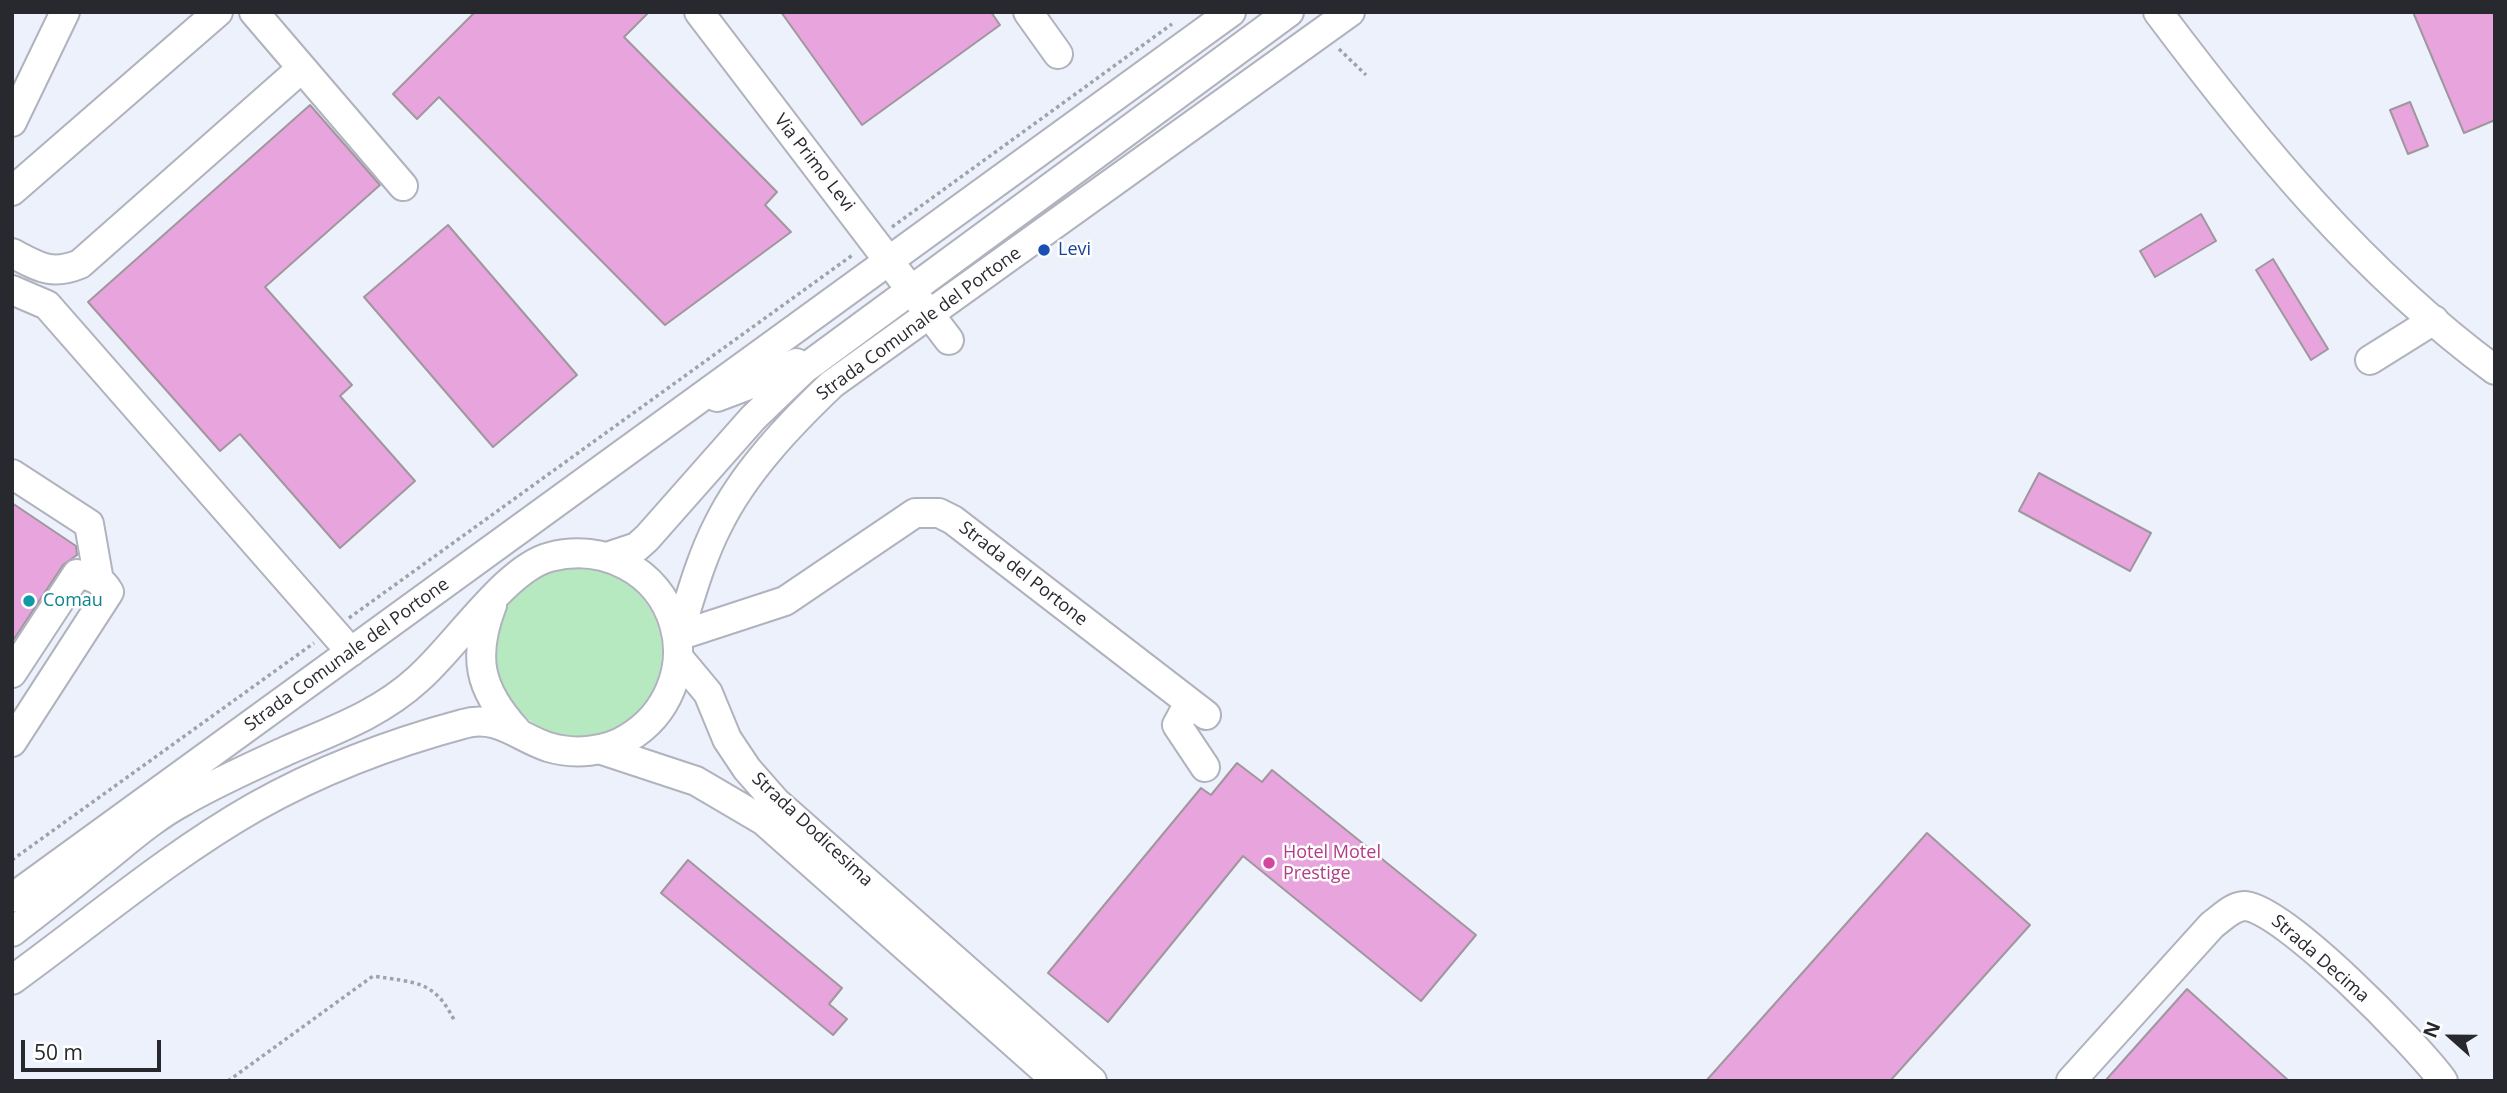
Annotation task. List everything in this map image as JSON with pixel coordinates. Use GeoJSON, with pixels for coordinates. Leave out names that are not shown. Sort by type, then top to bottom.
{"type":"FeatureCollection","features":[{"type":"Feature","properties":{"kind":"street"},"geometry":{"type":"LineString","coordinates":[[12,122],[65,12]]}},
{"type":"Feature","properties":{"kind":"street"},"geometry":{"type":"LineString","coordinates":[[12,191],[218,12]]}},
{"type":"Feature","properties":{"kind":"street"},"geometry":{"type":"LineString","coordinates":[[254,12],[403,186]]}},
{"type":"Feature","properties":{"kind":"street","name":"Via Primo Levi"},"geometry":{"type":"LineString","coordinates":[[699,12],[949,340]]}},
{"type":"Feature","properties":{"kind":"street"},"geometry":{"type":"LineString","coordinates":[[1028,12],[1058,54]]}},
{"type":"Feature","properties":{"kind":"street","name":"Strada Comunale del Portone"},"geometry":{"type":"LineString","coordinates":[[12,898],[681,411],[882,250],[1231,12]]}},
{"type":"Feature","properties":{"kind":"street","name":"Strada Comunale del Portone"},"geometry":{"type":"LineString","coordinates":[[610,556],[636,548],[779,392],[850,333],[1289,12]]}},
{"type":"Feature","properties":{"kind":"street","name":"Strada Comunale del Portone"},"geometry":{"type":"LineString","coordinates":[[12,980],[201,842],[278,794],[388,748],[467,722],[480,721],[516,730],[548,747],[584,752],[600,750],[626,740],[648,723],[661,708],[673,686],[678,646],[711,539],[747,479],[789,428],[832,384],[1350,12]]}},
{"type":"Feature","properties":{"kind":"street"},"geometry":{"type":"LineString","coordinates":[[2158,12],[2306,198],[2390,283],[2491,367]]}},
{"type":"Feature","properties":{"kind":"street"},"geometry":{"type":"LineString","coordinates":[[12,253],[38,266],[60,272],[80,264],[302,68]]}},
{"type":"Feature","properties":{"kind":"street"},"geometry":{"type":"LineString","coordinates":[[12,290],[47,305],[351,652]]}},
{"type":"Feature","properties":{"kind":"street"},"geometry":{"type":"LineString","coordinates":[[2370,360],[2434,320]]}},
{"type":"Feature","properties":{"kind":"street","name":"Strada Comunale del Portone"},"geometry":{"type":"LineString","coordinates":[[681,411],[770,377],[850,333]]}},
{"type":"Feature","properties":{"kind":"street"},"geometry":{"type":"LineString","coordinates":[[12,474],[89,524],[99,581]]}},
{"type":"Feature","properties":{"kind":"street","name":"Strada del Portone"},"geometry":{"type":"LineString","coordinates":[[678,646],[785,601],[915,513],[927,511],[953,520],[1197,709],[1177,725],[1205,767]]}},
{"type":"Feature","properties":{"kind":"street","name":"Strada Comunale del Portone"},"geometry":{"type":"LineString","coordinates":[[12,932],[179,804],[383,707],[423,675],[519,572],[545,558],[574,552],[610,556],[636,569],[653,585],[670,610],[678,646]]}},
{"type":"Feature","properties":{"kind":"street"},"geometry":{"type":"LineString","coordinates":[[12,673],[77,574],[93,576],[99,581],[109,592],[12,742]]}},
{"type":"Feature","properties":{"kind":"street","name":"Strada Comunale del Portone"},"geometry":{"type":"LineString","coordinates":[[494,599],[484,625],[479,652],[484,680],[496,708],[516,730]]}},
{"type":"Feature","properties":{"kind":"street","name":"Strada Dodicesima"},"geometry":{"type":"LineString","coordinates":[[678,646],[709,693],[727,739],[761,786],[1057,1081]]}},
{"type":"Feature","properties":{"kind":"street","name":"Strada Dodicesima"},"geometry":{"type":"LineString","coordinates":[[600,750],[696,781],[764,821],[1092,1081]]}},
{"type":"Feature","properties":{"kind":"street"},"geometry":{"type":"LineString","coordinates":[[12,916],[57,897]]}},
{"type":"Feature","properties":{"kind":"street","name":"Strada Decima"},"geometry":{"type":"LineString","coordinates":[[2071,1081],[2212,925],[2230,910],[2244,906],[2268,914],[2292,931],[2402,1032],[2443,1081]]}},
{"type":"Feature","properties":{"kind":"path"},"geometry":{"type":"LineString","coordinates":[[12,860],[332,630],[882,250],[1177,20]]}},
{"type":"Feature","properties":{"kind":"path"},"geometry":{"type":"LineString","coordinates":[[1344,54],[1366,75]]}},
{"type":"Feature","properties":{"kind":"path"},"geometry":{"type":"LineString","coordinates":[[228,1081],[373,976],[427,985],[437,993],[454,1020]]}},
{"type":"Feature","properties":{"kind":"green space"},"geometry":{"type":"Polygon","coordinates":[[[578,568],[610,574],[638,592],[656,620],[662,652],[656,684],[638,712],[610,730],[578,736],[546,730],[518,712],[500,684],[494,652],[500,620],[518,592],[546,574],[578,568]]]}},
{"type":"Feature","properties":{"kind":"building"},"geometry":{"type":"Polygon","coordinates":[[[475,12],[649,12],[624,37],[777,192],[765,205],[791,232],[665,325],[439,97],[417,119],[393,94],[475,12]]]}},
{"type":"Feature","properties":{"kind":"building"},"geometry":{"type":"Polygon","coordinates":[[[781,12],[991,12],[1000,25],[862,125],[781,12]]]}},
{"type":"Feature","properties":{"kind":"building"},"geometry":{"type":"Polygon","coordinates":[[[2413,12],[2495,12],[2495,120],[2464,133],[2413,12]]]}},
{"type":"Feature","properties":{"kind":"building"},"geometry":{"type":"Polygon","coordinates":[[[2410,102],[2428,146],[2408,154],[2390,110],[2410,102]]]}},
{"type":"Feature","properties":{"kind":"building"},"geometry":{"type":"Polygon","coordinates":[[[310,105],[380,185],[265,287],[352,385],[340,396],[415,481],[340,548],[240,434],[220,451],[88,302],[310,105]]]}},
{"type":"Feature","properties":{"kind":"building"},"geometry":{"type":"Polygon","coordinates":[[[2201,214],[2216,241],[2155,277],[2140,251],[2201,214]]]}},
{"type":"Feature","properties":{"kind":"building"},"geometry":{"type":"Polygon","coordinates":[[[448,225],[577,375],[493,447],[364,297],[448,225]]]}},
{"type":"Feature","properties":{"kind":"building"},"geometry":{"type":"Polygon","coordinates":[[[2273,259],[2328,349],[2311,360],[2256,270],[2273,259]]]}},
{"type":"Feature","properties":{"kind":"building"},"geometry":{"type":"Polygon","coordinates":[[[2039,473],[2151,533],[2130,571],[2019,511],[2039,473]]]}},
{"type":"Feature","properties":{"kind":"building","name":"Comau"},"geometry":{"type":"Polygon","coordinates":[[[12,503],[76,546],[77,555],[63,565],[12,642],[12,503]]]}},
{"type":"Feature","properties":{"kind":"building"},"geometry":{"type":"Polygon","coordinates":[[[1237,763],[1262,782],[1272,770],[1476,935],[1421,1001],[1243,856],[1108,1022],[1048,973],[1201,788],[1211,795],[1237,763]]]}},
{"type":"Feature","properties":{"kind":"building"},"geometry":{"type":"Polygon","coordinates":[[[1927,833],[2030,925],[1890,1081],[1706,1081],[1927,833]]]}},
{"type":"Feature","properties":{"kind":"building"},"geometry":{"type":"Polygon","coordinates":[[[688,860],[842,988],[829,1004],[847,1019],[833,1035],[661,893],[688,860]]]}},
{"type":"Feature","properties":{"kind":"building"},"geometry":{"type":"Polygon","coordinates":[[[2187,989],[2289,1081],[2105,1081],[2187,989]]]}},
{"type":"Feature","properties":{"kind":"place","name":"Levi"},"geometry":{"type":"Point","coordinates":[1044,250]}},
{"type":"Feature","properties":{"kind":"place","name":"Comau"},"geometry":{"type":"Point","coordinates":[29,601]}},
{"type":"Feature","properties":{"kind":"place","name":"Hotel Motel Prestige"},"geometry":{"type":"Point","coordinates":[1269,863]}}]}
